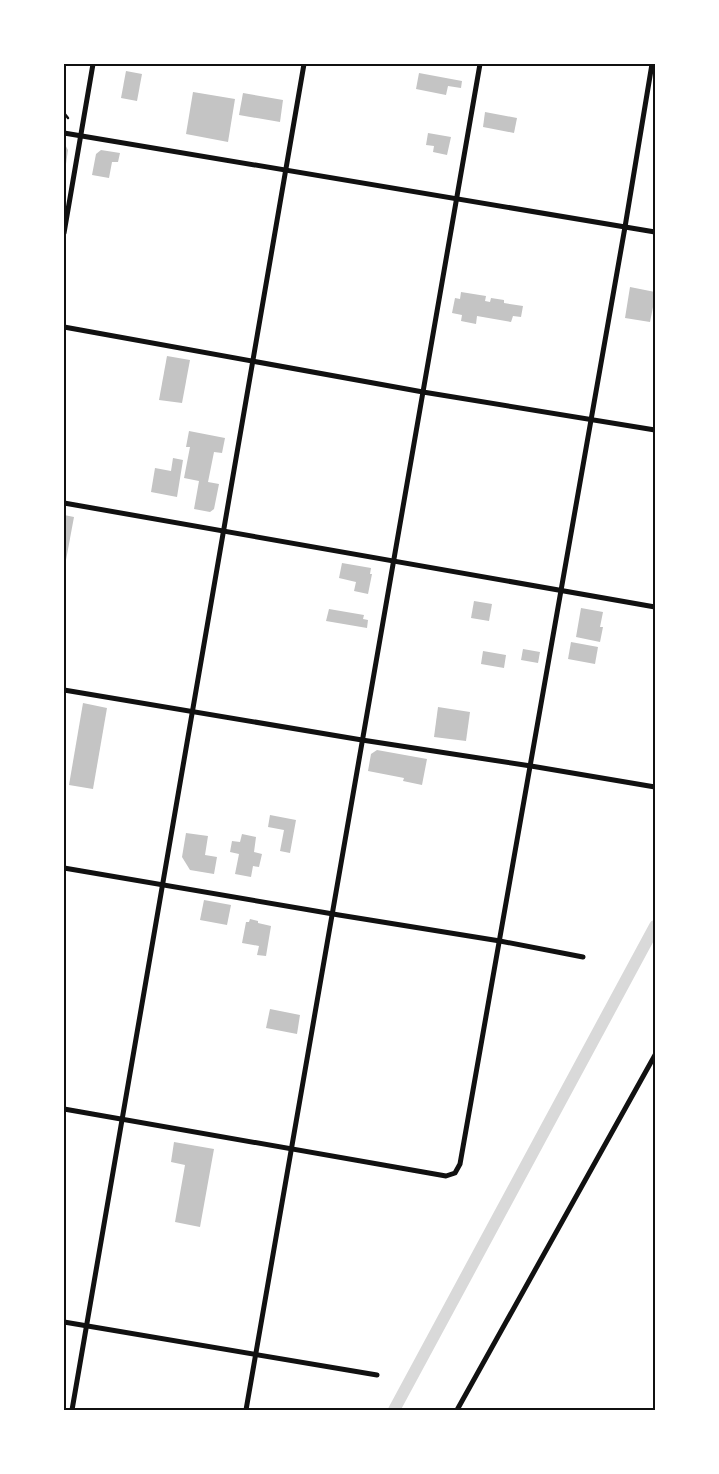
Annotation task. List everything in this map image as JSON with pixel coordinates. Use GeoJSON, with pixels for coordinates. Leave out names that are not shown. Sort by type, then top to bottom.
{"type":"FeatureCollection","features":[{"type":"Feature","properties":{"kind":"street"},"geometry":{"type":"LineString","coordinates":[[64,233],[93,64]]}},
{"type":"Feature","properties":{"kind":"street"},"geometry":{"type":"LineString","coordinates":[[72,1410],[121,1119],[194,712],[304,64]]}},
{"type":"Feature","properties":{"kind":"street"},"geometry":{"type":"LineString","coordinates":[[246,1410],[480,64]]}},
{"type":"Feature","properties":{"kind":"street"},"geometry":{"type":"LineString","coordinates":[[64,1109],[446,1176],[455,1173],[460,1164],[500,941],[652,64]]}},
{"type":"Feature","properties":{"kind":"street"},"geometry":{"type":"LineString","coordinates":[[64,133],[655,232]]}},
{"type":"Feature","properties":{"kind":"street"},"geometry":{"type":"LineString","coordinates":[[64,327],[424,392],[655,430]]}},
{"type":"Feature","properties":{"kind":"street"},"geometry":{"type":"LineString","coordinates":[[64,503],[655,607]]}},
{"type":"Feature","properties":{"kind":"street"},"geometry":{"type":"LineString","coordinates":[[64,690],[655,787]]}},
{"type":"Feature","properties":{"kind":"street"},"geometry":{"type":"LineString","coordinates":[[64,868],[500,941],[583,957]]}},
{"type":"Feature","properties":{"kind":"street"},"geometry":{"type":"LineString","coordinates":[[457,1410],[655,1055]]}},
{"type":"Feature","properties":{"kind":"street"},"geometry":{"type":"LineString","coordinates":[[64,1322],[377,1375]]}},
{"type":"Feature","properties":{"kind":"path"},"geometry":{"type":"LineString","coordinates":[[64,113],[68,118]]}},
{"type":"Feature","properties":{"kind":"building"},"geometry":{"type":"Polygon","coordinates":[[[126,71],[142,74],[137,101],[121,98],[126,71]]]}},
{"type":"Feature","properties":{"kind":"building"},"geometry":{"type":"Polygon","coordinates":[[[419,73],[462,81],[461,88],[448,86],[446,95],[416,89],[419,73]]]}},
{"type":"Feature","properties":{"kind":"building"},"geometry":{"type":"Polygon","coordinates":[[[193,92],[235,99],[228,142],[186,134],[193,92]]]}},
{"type":"Feature","properties":{"kind":"building"},"geometry":{"type":"Polygon","coordinates":[[[243,93],[283,100],[280,122],[239,115],[243,93]]]}},
{"type":"Feature","properties":{"kind":"building"},"geometry":{"type":"Polygon","coordinates":[[[485,112],[517,118],[514,133],[483,127],[485,112]]]}},
{"type":"Feature","properties":{"kind":"building"},"geometry":{"type":"Polygon","coordinates":[[[428,133],[451,137],[447,155],[433,152],[434,146],[426,145],[428,133]]]}},
{"type":"Feature","properties":{"kind":"building"},"geometry":{"type":"Polygon","coordinates":[[[64,143],[68,150],[65,171],[64,171],[64,143]]]}},
{"type":"Feature","properties":{"kind":"building"},"geometry":{"type":"Polygon","coordinates":[[[101,150],[120,153],[118,162],[112,162],[109,178],[92,175],[96,154],[101,150]]]}},
{"type":"Feature","properties":{"kind":"building"},"geometry":{"type":"Polygon","coordinates":[[[630,287],[655,292],[655,307],[653,307],[650,322],[625,318],[630,287]]]}},
{"type":"Feature","properties":{"kind":"building"},"geometry":{"type":"Polygon","coordinates":[[[461,292],[486,296],[485,301],[490,302],[491,298],[504,300],[504,303],[523,306],[521,317],[513,316],[511,322],[477,316],[476,324],[461,321],[462,315],[452,313],[455,298],[460,299],[461,292]]]}},
{"type":"Feature","properties":{"kind":"building"},"geometry":{"type":"Polygon","coordinates":[[[167,356],[190,360],[182,403],[159,400],[167,356]]]}},
{"type":"Feature","properties":{"kind":"building"},"geometry":{"type":"Polygon","coordinates":[[[189,431],[225,438],[222,453],[214,452],[208,482],[219,484],[214,509],[210,512],[194,509],[199,481],[184,478],[190,447],[186,447],[189,431]]]}},
{"type":"Feature","properties":{"kind":"building"},"geometry":{"type":"Polygon","coordinates":[[[173,458],[183,460],[177,497],[151,492],[155,468],[171,471],[173,458]]]}},
{"type":"Feature","properties":{"kind":"building"},"geometry":{"type":"Polygon","coordinates":[[[64,515],[74,517],[66,560],[64,559],[64,515]]]}},
{"type":"Feature","properties":{"kind":"building"},"geometry":{"type":"Polygon","coordinates":[[[342,563],[371,568],[370,574],[372,574],[368,594],[354,591],[356,582],[339,578],[342,563]]]}},
{"type":"Feature","properties":{"kind":"building"},"geometry":{"type":"Polygon","coordinates":[[[474,601],[492,604],[489,621],[471,618],[474,601]]]}},
{"type":"Feature","properties":{"kind":"building"},"geometry":{"type":"Polygon","coordinates":[[[581,608],[603,612],[600,642],[576,637],[581,608]]]}},
{"type":"Feature","properties":{"kind":"building"},"geometry":{"type":"Polygon","coordinates":[[[329,609],[364,615],[363,619],[368,620],[367,628],[326,621],[329,609]]]}},
{"type":"Feature","properties":{"kind":"building"},"geometry":{"type":"Polygon","coordinates":[[[571,642],[598,647],[595,664],[568,659],[571,642]]]}},
{"type":"Feature","properties":{"kind":"building"},"geometry":{"type":"Polygon","coordinates":[[[523,649],[540,652],[538,663],[521,660],[523,649]]]}},
{"type":"Feature","properties":{"kind":"building"},"geometry":{"type":"Polygon","coordinates":[[[483,651],[506,655],[504,668],[481,664],[483,651]]]}},
{"type":"Feature","properties":{"kind":"building"},"geometry":{"type":"Polygon","coordinates":[[[83,703],[107,708],[93,789],[69,785],[83,703]]]}},
{"type":"Feature","properties":{"kind":"building"},"geometry":{"type":"Polygon","coordinates":[[[438,707],[470,712],[466,741],[434,737],[438,707]]]}},
{"type":"Feature","properties":{"kind":"building"},"geometry":{"type":"Polygon","coordinates":[[[377,750],[427,759],[422,785],[403,781],[404,778],[368,771],[371,754],[377,750]]]}},
{"type":"Feature","properties":{"kind":"building"},"geometry":{"type":"Polygon","coordinates":[[[270,815],[296,820],[290,853],[280,851],[284,830],[268,827],[270,815]]]}},
{"type":"Feature","properties":{"kind":"building"},"geometry":{"type":"Polygon","coordinates":[[[186,833],[208,836],[205,855],[217,857],[214,874],[190,870],[182,857],[186,833]]]}},
{"type":"Feature","properties":{"kind":"building"},"geometry":{"type":"Polygon","coordinates":[[[242,834],[256,837],[254,852],[262,854],[259,867],[253,866],[251,877],[235,874],[239,854],[230,852],[232,841],[240,842],[242,834]]]}},
{"type":"Feature","properties":{"kind":"building"},"geometry":{"type":"Polygon","coordinates":[[[204,900],[231,905],[227,925],[200,920],[204,900]]]}},
{"type":"Feature","properties":{"kind":"building"},"geometry":{"type":"Polygon","coordinates":[[[250,919],[271,926],[266,956],[257,955],[259,946],[242,943],[246,922],[249,922],[250,919]]]}},
{"type":"Feature","properties":{"kind":"building"},"geometry":{"type":"Polygon","coordinates":[[[270,1009],[300,1015],[297,1034],[266,1028],[270,1009]]]}},
{"type":"Feature","properties":{"kind":"building"},"geometry":{"type":"Polygon","coordinates":[[[174,1142],[214,1149],[200,1227],[175,1222],[185,1165],[171,1162],[174,1142]]]}},
{"type":"Feature","properties":{"kind":"waterway"},"geometry":{"type":"LineString","coordinates":[[394,1410],[655,926]]}}]}
